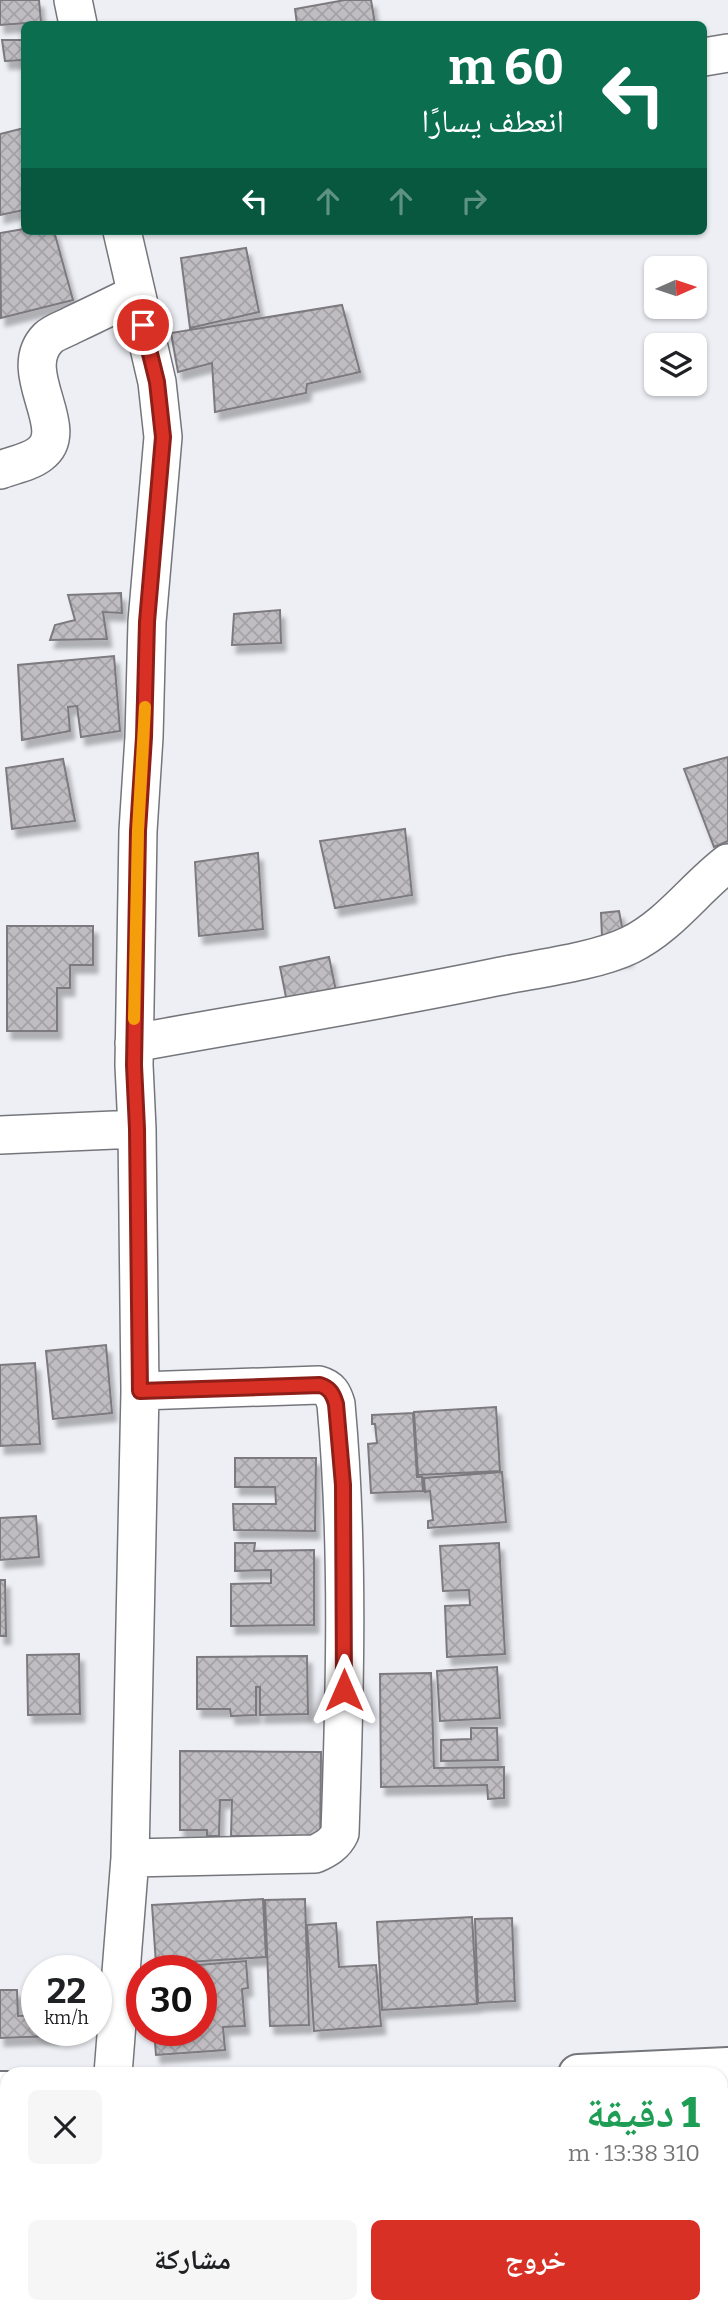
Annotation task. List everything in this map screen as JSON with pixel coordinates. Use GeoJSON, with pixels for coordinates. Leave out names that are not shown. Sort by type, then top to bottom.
{"type":"FeatureCollection","features":[{"type":"Feature","properties":{"kind":"street"},"geometry":{"type":"LineString","coordinates":[[73,0],[77,21]]}},
{"type":"Feature","properties":{"kind":"street"},"geometry":{"type":"LineString","coordinates":[[707,56],[728,53]]}},
{"type":"Feature","properties":{"kind":"street"},"geometry":{"type":"LineString","coordinates":[[114,2067],[130,1858],[140,1391],[134,1043],[138,831],[147,622],[163,437],[157,382],[123,235]]}},
{"type":"Feature","properties":{"kind":"street"},"geometry":{"type":"LineString","coordinates":[[0,470],[38,456],[46,450],[50,441],[52,430],[38,380],[37,366],[50,337],[135,295]]}},
{"type":"Feature","properties":{"kind":"street"},"geometry":{"type":"LineString","coordinates":[[134,1043],[426,991],[613,952],[659,926],[728,863]]}},
{"type":"Feature","properties":{"kind":"street"},"geometry":{"type":"LineString","coordinates":[[0,1135],[137,1129]]}},
{"type":"Feature","properties":{"kind":"street"},"geometry":{"type":"LineString","coordinates":[[130,1858],[315,1854],[328,1847],[337,1840],[340,1833],[344,1739],[343,1485],[336,1404],[332,1393],[320,1385],[140,1391]]}},
{"type":"Feature","properties":{"kind":"building"},"geometry":{"type":"Polygon","coordinates":[[[0,0],[39,0],[41,21],[0,25],[0,0]]]}},
{"type":"Feature","properties":{"kind":"building"},"geometry":{"type":"Polygon","coordinates":[[[345,0],[371,0],[374,21],[297,21],[295,9],[345,0]]]}},
{"type":"Feature","properties":{"kind":"building"},"geometry":{"type":"Polygon","coordinates":[[[2,40],[21,40],[21,60],[5,61],[2,40]]]}},
{"type":"Feature","properties":{"kind":"building"},"geometry":{"type":"Polygon","coordinates":[[[21,129],[21,211],[0,215],[0,134],[21,129]]]}},
{"type":"Feature","properties":{"kind":"building"},"geometry":{"type":"Polygon","coordinates":[[[21,230],[21,235],[55,235],[73,300],[1,318],[0,233],[21,230]]]}},
{"type":"Feature","properties":{"kind":"building"},"geometry":{"type":"Polygon","coordinates":[[[246,248],[259,312],[190,328],[181,258],[246,248]]]}},
{"type":"Feature","properties":{"kind":"building"},"geometry":{"type":"Polygon","coordinates":[[[342,305],[360,372],[307,384],[306,393],[215,412],[212,363],[178,372],[171,333],[342,305]]]}},
{"type":"Feature","properties":{"kind":"building"},"geometry":{"type":"Polygon","coordinates":[[[121,593],[122,613],[103,612],[107,639],[50,640],[55,625],[75,620],[68,595],[121,593]]]}},
{"type":"Feature","properties":{"kind":"building"},"geometry":{"type":"Polygon","coordinates":[[[280,610],[281,643],[232,645],[234,614],[280,610]]]}},
{"type":"Feature","properties":{"kind":"building"},"geometry":{"type":"Polygon","coordinates":[[[114,656],[120,731],[81,737],[77,706],[68,707],[70,731],[22,740],[18,665],[114,656]]]}},
{"type":"Feature","properties":{"kind":"building"},"geometry":{"type":"Polygon","coordinates":[[[728,757],[728,841],[714,847],[684,769],[728,757]]]}},
{"type":"Feature","properties":{"kind":"building"},"geometry":{"type":"Polygon","coordinates":[[[63,759],[75,821],[12,829],[6,768],[63,759]]]}},
{"type":"Feature","properties":{"kind":"building"},"geometry":{"type":"Polygon","coordinates":[[[405,829],[412,895],[335,908],[320,841],[405,829]]]}},
{"type":"Feature","properties":{"kind":"building"},"geometry":{"type":"Polygon","coordinates":[[[258,853],[263,929],[199,936],[195,862],[258,853]]]}},
{"type":"Feature","properties":{"kind":"building"},"geometry":{"type":"Polygon","coordinates":[[[619,911],[628,958],[603,961],[601,913],[619,911]]]}},
{"type":"Feature","properties":{"kind":"building"},"geometry":{"type":"Polygon","coordinates":[[[7,926],[93,926],[93,965],[70,965],[70,988],[57,988],[57,1031],[7,1031],[7,926]]]}},
{"type":"Feature","properties":{"kind":"building"},"geometry":{"type":"Polygon","coordinates":[[[329,957],[337,996],[288,1007],[280,967],[329,957]]]}},
{"type":"Feature","properties":{"kind":"building"},"geometry":{"type":"Polygon","coordinates":[[[106,1345],[112,1413],[53,1419],[46,1351],[106,1345]]]}},
{"type":"Feature","properties":{"kind":"building"},"geometry":{"type":"Polygon","coordinates":[[[35,1363],[40,1444],[0,1446],[0,1365],[35,1363]]]}},
{"type":"Feature","properties":{"kind":"building"},"geometry":{"type":"Polygon","coordinates":[[[496,1407],[500,1471],[418,1475],[414,1412],[496,1407]]]}},
{"type":"Feature","properties":{"kind":"building"},"geometry":{"type":"Polygon","coordinates":[[[413,1413],[417,1477],[422,1477],[423,1491],[371,1493],[368,1444],[377,1443],[372,1415],[413,1413]]]}},
{"type":"Feature","properties":{"kind":"building"},"geometry":{"type":"Polygon","coordinates":[[[235,1458],[316,1458],[315,1531],[234,1530],[233,1504],[276,1504],[275,1487],[235,1487],[235,1458]]]}},
{"type":"Feature","properties":{"kind":"building"},"geometry":{"type":"Polygon","coordinates":[[[502,1472],[506,1522],[428,1528],[428,1521],[433,1520],[430,1491],[425,1492],[424,1478],[502,1472]]]}},
{"type":"Feature","properties":{"kind":"building"},"geometry":{"type":"Polygon","coordinates":[[[36,1516],[39,1557],[0,1560],[0,1518],[36,1516]]]}},
{"type":"Feature","properties":{"kind":"building"},"geometry":{"type":"Polygon","coordinates":[[[235,1543],[255,1543],[254,1551],[314,1550],[314,1625],[231,1626],[231,1584],[271,1583],[271,1570],[235,1571],[235,1543]]]}},
{"type":"Feature","properties":{"kind":"building"},"geometry":{"type":"Polygon","coordinates":[[[499,1543],[505,1654],[447,1657],[445,1606],[470,1605],[469,1590],[443,1591],[440,1546],[499,1543]]]}},
{"type":"Feature","properties":{"kind":"building"},"geometry":{"type":"Polygon","coordinates":[[[0,1580],[5,1580],[6,1636],[0,1636],[0,1580]]]}},
{"type":"Feature","properties":{"kind":"building"},"geometry":{"type":"Polygon","coordinates":[[[79,1654],[80,1714],[28,1715],[27,1655],[79,1654]]]}},
{"type":"Feature","properties":{"kind":"building"},"geometry":{"type":"Polygon","coordinates":[[[307,1656],[308,1714],[260,1715],[260,1687],[256,1687],[256,1715],[231,1716],[230,1709],[197,1709],[197,1657],[307,1656]]]}},
{"type":"Feature","properties":{"kind":"building"},"geometry":{"type":"Polygon","coordinates":[[[497,1667],[500,1718],[440,1721],[437,1671],[497,1667]]]}},
{"type":"Feature","properties":{"kind":"building"},"geometry":{"type":"Polygon","coordinates":[[[431,1673],[434,1768],[504,1767],[504,1798],[488,1799],[487,1785],[381,1787],[380,1674],[431,1673]]]}},
{"type":"Feature","properties":{"kind":"building"},"geometry":{"type":"Polygon","coordinates":[[[471,1728],[497,1728],[498,1760],[441,1761],[441,1740],[471,1739],[471,1728]]]}},
{"type":"Feature","properties":{"kind":"building"},"geometry":{"type":"Polygon","coordinates":[[[180,1751],[321,1752],[320,1855],[284,1836],[231,1836],[232,1800],[220,1800],[219,1836],[207,1836],[207,1830],[180,1830],[180,1751]]]}},
{"type":"Feature","properties":{"kind":"building"},"geometry":{"type":"Polygon","coordinates":[[[263,1899],[266,1957],[217,1960],[217,1955],[155,1955],[152,1905],[263,1899]]]}},
{"type":"Feature","properties":{"kind":"building"},"geometry":{"type":"Polygon","coordinates":[[[305,1899],[309,2025],[270,2026],[265,1900],[305,1899]]]}},
{"type":"Feature","properties":{"kind":"building"},"geometry":{"type":"Polygon","coordinates":[[[472,1917],[477,2004],[382,2010],[377,1922],[472,1917]]]}},
{"type":"Feature","properties":{"kind":"building"},"geometry":{"type":"Polygon","coordinates":[[[512,1918],[515,2001],[478,2003],[475,1919],[512,1918]]]}},
{"type":"Feature","properties":{"kind":"building"},"geometry":{"type":"Polygon","coordinates":[[[336,1923],[339,1967],[376,1965],[381,2026],[314,2031],[307,1925],[336,1923]]]}},
{"type":"Feature","properties":{"kind":"building"},"geometry":{"type":"Polygon","coordinates":[[[246,1961],[248,1988],[242,1989],[245,2026],[223,2027],[225,2050],[156,2055],[155,2046],[217,2046],[217,1963],[246,1961]]]}},
{"type":"Feature","properties":{"kind":"building"},"geometry":{"type":"Polygon","coordinates":[[[0,1990],[17,1990],[21,2037],[0,2038],[0,1990]]]}},
{"type":"Feature","properties":{"kind":"slow traffic"},"geometry":{"type":"LineString","coordinates":[[134,1019],[138,831],[145,707]]}},
{"type":"Feature","properties":{"kind":"route"},"geometry":{"type":"LineString","coordinates":[[143,325],[157,382],[163,437],[147,622],[138,831],[134,1065],[140,1391],[320,1385],[332,1393],[336,1404],[343,1485],[344,1690]]}}]}
